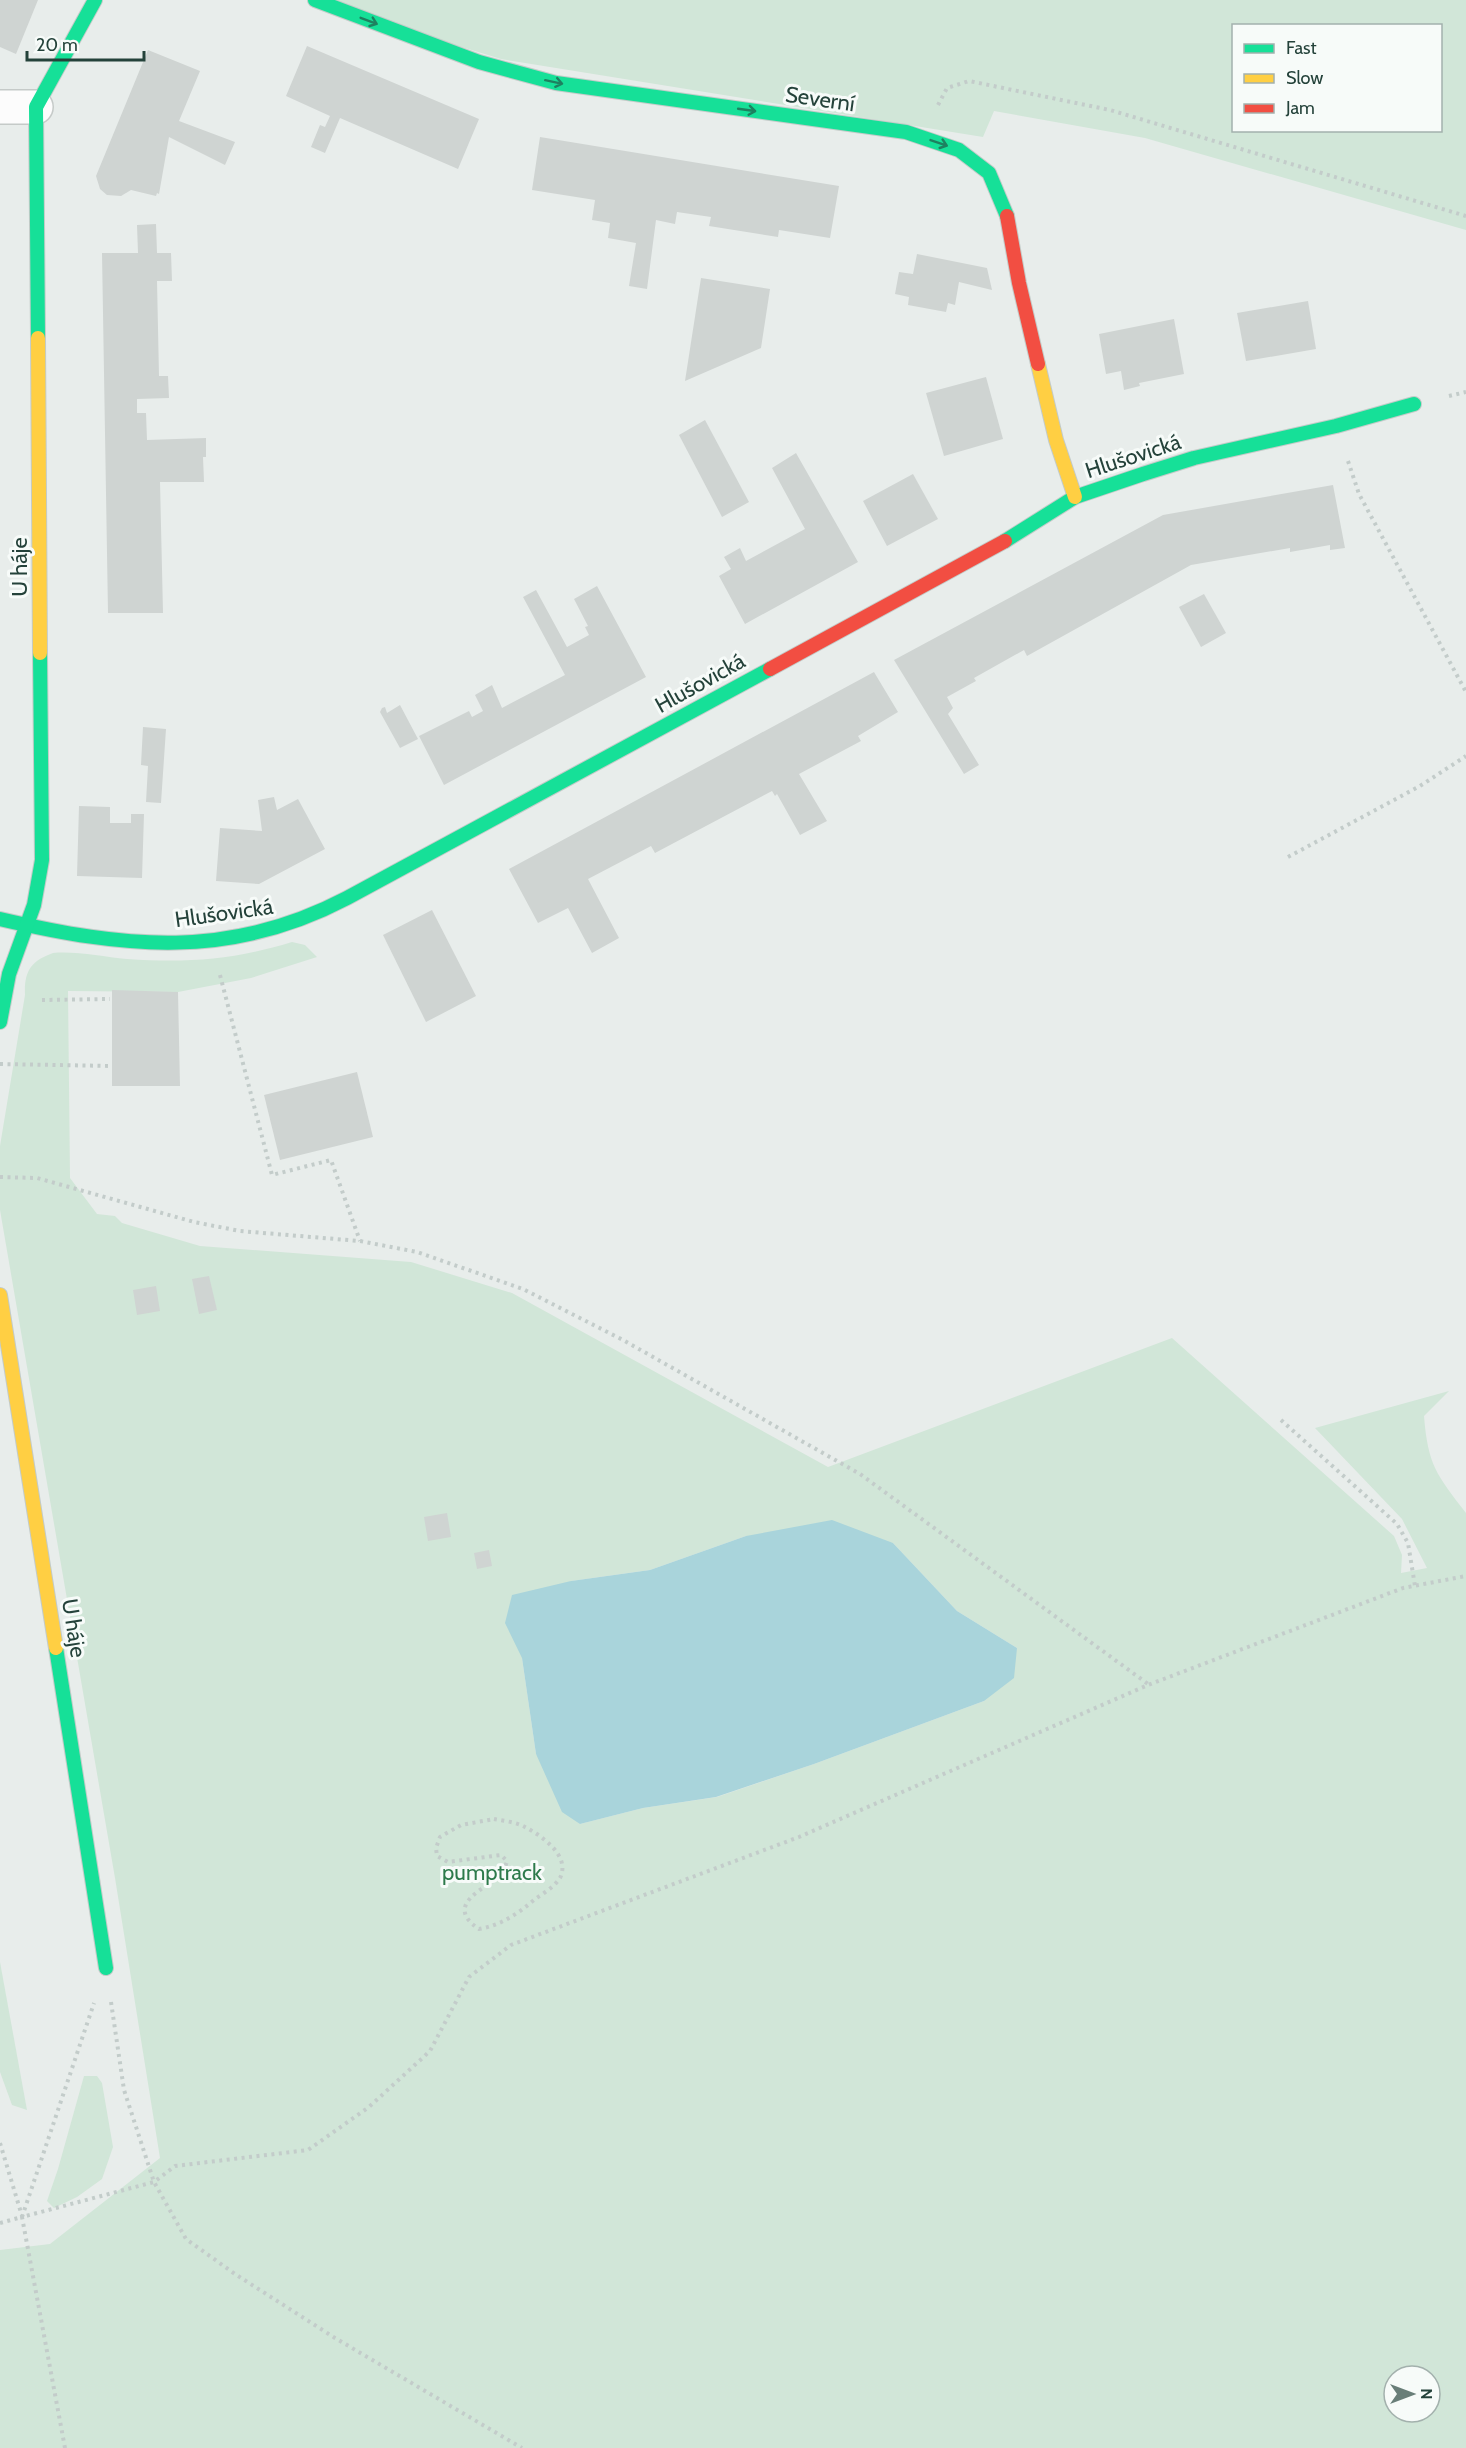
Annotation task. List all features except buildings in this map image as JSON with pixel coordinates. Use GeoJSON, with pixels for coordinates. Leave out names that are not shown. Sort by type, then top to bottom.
{"type":"FeatureCollection","features":[{"type":"Feature","properties":{"kind":"street"},"geometry":{"type":"LineString","coordinates":[[0,107],[36,107],[78,26],[95,0]]}},
{"type":"Feature","properties":{"kind":"street","name":"Severní"},"geometry":{"type":"LineString","coordinates":[[315,0],[479,62],[556,83],[906,132],[959,150],[989,173],[1007,216],[1019,284],[1053,429],[1075,497]]}},
{"type":"Feature","properties":{"kind":"street","name":"U háje"},"geometry":{"type":"LineString","coordinates":[[0,1022],[9,974],[40,884],[42,828],[36,107]]}},
{"type":"Feature","properties":{"kind":"street","name":"Hlušovická"},"geometry":{"type":"LineString","coordinates":[[0,920],[27,926],[148,942],[211,940],[262,933],[316,914],[986,552],[1075,497],[1194,458],[1336,426],[1414,404]]}},
{"type":"Feature","properties":{"kind":"street","name":"U háje"},"geometry":{"type":"LineString","coordinates":[[0,1295],[106,1968]]}},
{"type":"Feature","properties":{"kind":"path"},"geometry":{"type":"LineString","coordinates":[[921,137],[947,88],[969,81],[1110,110],[1466,216]]}},
{"type":"Feature","properties":{"kind":"path"},"geometry":{"type":"LineString","coordinates":[[1336,426],[1359,494],[1466,692]]}},
{"type":"Feature","properties":{"kind":"path"},"geometry":{"type":"LineString","coordinates":[[1288,857],[1420,786],[1466,756]]}},
{"type":"Feature","properties":{"kind":"path"},"geometry":{"type":"LineString","coordinates":[[211,940],[272,1175],[331,1160],[360,1241]]}},
{"type":"Feature","properties":{"kind":"path"},"geometry":{"type":"LineString","coordinates":[[3,1000],[110,999]]}},
{"type":"Feature","properties":{"kind":"path"},"geometry":{"type":"LineString","coordinates":[[0,1064],[112,1066]]}},
{"type":"Feature","properties":{"kind":"path"},"geometry":{"type":"LineString","coordinates":[[0,1177],[37,1178],[194,1222],[240,1231],[360,1241],[417,1252],[524,1289],[644,1352],[860,1474],[1148,1685]]}},
{"type":"Feature","properties":{"kind":"path"},"geometry":{"type":"LineString","coordinates":[[1281,1420],[1397,1524],[1408,1543],[1415,1586]]}},
{"type":"Feature","properties":{"kind":"path"},"geometry":{"type":"LineString","coordinates":[[0,2223],[154,2182],[175,2166],[308,2150],[369,2107],[430,2051],[469,1977],[511,1945],[799,1838],[1148,1685],[1403,1588],[1466,1576]]}},
{"type":"Feature","properties":{"kind":"path"},"geometry":{"type":"LineString","coordinates":[[494,1819],[524,1826],[550,1844],[562,1860],[559,1880],[522,1910],[496,1926],[479,1929],[468,1922],[465,1910],[468,1898],[503,1874],[507,1861],[501,1855],[448,1862],[437,1856],[436,1848],[440,1837],[461,1825],[494,1819]]}},
{"type":"Feature","properties":{"kind":"path"},"geometry":{"type":"LineString","coordinates":[[106,1968],[124,2090],[154,2182],[186,2239],[235,2274],[335,2338],[522,2448]]}},
{"type":"Feature","properties":{"kind":"path"},"geometry":{"type":"LineString","coordinates":[[22,2217],[106,1968]]}},
{"type":"Feature","properties":{"kind":"path"},"geometry":{"type":"LineString","coordinates":[[0,2144],[22,2217],[65,2448]]}},
{"type":"Feature","properties":{"kind":"green space"},"geometry":{"type":"Polygon","coordinates":[[[308,0],[1466,0],[1466,230],[1145,138],[994,111],[983,137],[501,59],[308,0]]]}},
{"type":"Feature","properties":{"kind":"green space","name":"pumptrack"},"geometry":{"type":"Polygon","coordinates":[[[292,942],[305,945],[317,957],[251,978],[178,992],[68,991],[70,1178],[97,1214],[115,1216],[122,1223],[200,1246],[411,1262],[512,1293],[828,1467],[1172,1338],[1394,1536],[1402,1555],[1401,1573],[1427,1568],[1402,1519],[1315,1428],[1449,1391],[1424,1416],[1428,1446],[1435,1468],[1466,1513],[1466,2448],[0,2448],[0,2250],[50,2244],[160,2158],[115,1878],[0,1210],[0,1146],[26,979],[34,963],[53,953],[81,953],[127,959],[190,960],[250,953],[292,942]],[[746,1536],[650,1570],[571,1581],[522,1658],[536,1754],[580,1824],[643,1808],[717,1797],[984,1701],[1017,1648],[957,1611],[893,1543],[746,1536]]]}},
{"type":"Feature","properties":{"kind":"green space"},"geometry":{"type":"Polygon","coordinates":[[[0,1962],[27,2110],[12,2105],[0,2072],[0,1962]]]}},
{"type":"Feature","properties":{"kind":"green space"},"geometry":{"type":"Polygon","coordinates":[[[84,2076],[97,2076],[102,2083],[113,2147],[102,2179],[77,2197],[54,2208],[47,2201],[84,2076]]]}},
{"type":"Feature","properties":{"kind":"water"},"geometry":{"type":"Polygon","coordinates":[[[832,1520],[893,1543],[957,1611],[1017,1648],[1014,1678],[984,1701],[814,1764],[716,1797],[643,1808],[580,1824],[562,1812],[536,1754],[522,1658],[505,1623],[512,1595],[571,1581],[650,1570],[746,1536],[832,1520]]]}},
{"type":"Feature","properties":{"kind":"traffic: fast"},"geometry":{"type":"LineString","coordinates":[[38,338],[36,107],[95,0]]}},
{"type":"Feature","properties":{"kind":"traffic: fast"},"geometry":{"type":"LineString","coordinates":[[315,0],[479,62],[556,83],[906,132],[959,150],[989,173],[1007,216]]}},
{"type":"Feature","properties":{"kind":"traffic: fast"},"geometry":{"type":"LineString","coordinates":[[1005,541],[1075,497],[1143,474],[1194,458],[1336,426],[1414,404]]}},
{"type":"Feature","properties":{"kind":"traffic: fast"},"geometry":{"type":"LineString","coordinates":[[0,1022],[9,974],[34,905],[42,860],[40,653]]}},
{"type":"Feature","properties":{"kind":"traffic: fast"},"geometry":{"type":"LineString","coordinates":[[0,919],[90,937],[134,941],[176,943],[218,940],[261,932],[303,918],[347,898],[770,669]]}},
{"type":"Feature","properties":{"kind":"traffic: fast"},"geometry":{"type":"LineString","coordinates":[[56,1648],[106,1968]]}},
{"type":"Feature","properties":{"kind":"traffic: slow"},"geometry":{"type":"LineString","coordinates":[[38,338],[40,653]]}},
{"type":"Feature","properties":{"kind":"traffic: slow"},"geometry":{"type":"LineString","coordinates":[[1038,364],[1056,440],[1075,497]]}},
{"type":"Feature","properties":{"kind":"traffic: slow"},"geometry":{"type":"LineString","coordinates":[[0,1295],[56,1648]]}},
{"type":"Feature","properties":{"kind":"traffic: jam"},"geometry":{"type":"LineString","coordinates":[[1007,216],[1019,283],[1038,364]]}},
{"type":"Feature","properties":{"kind":"traffic: jam"},"geometry":{"type":"LineString","coordinates":[[770,669],[1005,541]]}}]}
